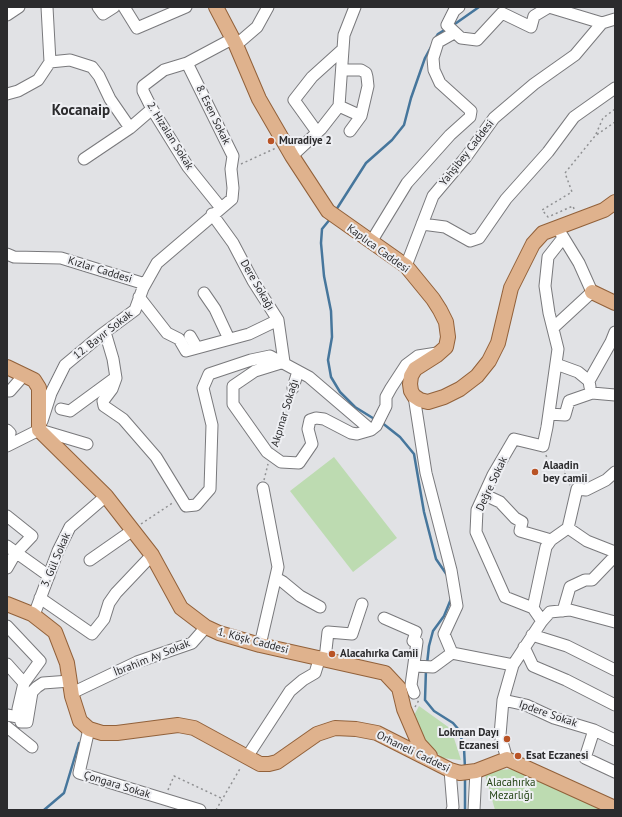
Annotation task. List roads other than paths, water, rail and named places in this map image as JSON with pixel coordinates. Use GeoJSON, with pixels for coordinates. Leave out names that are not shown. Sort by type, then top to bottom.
{"type":"FeatureCollection","features":[{"type":"Feature","properties":{"kind":"main road","name":"Kaplıca Caddesi"},"geometry":{"type":"LineString","coordinates":[[216,7],[260,99],[288,150],[328,211],[336,219],[406,266],[433,299],[446,322],[448,337],[446,347],[442,351]]}},
{"type":"Feature","properties":{"kind":"main road"},"geometry":{"type":"LineString","coordinates":[[442,351],[415,369],[410,384],[414,396],[428,402],[444,397],[460,389],[477,376],[489,361],[498,343],[511,288],[533,244],[543,233],[560,232],[579,219],[604,210],[615,202]]}},
{"type":"Feature","properties":{"kind":"main road"},"geometry":{"type":"LineString","coordinates":[[592,292],[615,303]]}},
{"type":"Feature","properties":{"kind":"main road"},"geometry":{"type":"LineString","coordinates":[[7,367],[34,380],[39,388],[39,430]]}},
{"type":"Feature","properties":{"kind":"main road","name":"1. Köşk Caddesi"},"geometry":{"type":"LineString","coordinates":[[39,430],[106,496],[152,555],[181,608],[206,627],[219,633],[385,673],[399,688],[404,709],[419,744],[434,761]]}},
{"type":"Feature","properties":{"kind":"main road"},"geometry":{"type":"LineString","coordinates":[[7,604],[34,615],[55,632],[66,663],[80,721],[89,729]]}},
{"type":"Feature","properties":{"kind":"main road","name":"Orhaneli Caddesi"},"geometry":{"type":"LineString","coordinates":[[89,729],[102,732],[117,732],[178,725],[194,728],[260,764],[277,762],[317,734],[335,728],[356,729],[377,733],[455,772],[476,771],[508,759]]}},
{"type":"Feature","properties":{"kind":"main road"},"geometry":{"type":"LineString","coordinates":[[508,759],[615,808]]}},
{"type":"Feature","properties":{"kind":"street"},"geometry":{"type":"LineString","coordinates":[[7,15],[19,7]]}},
{"type":"Feature","properties":{"kind":"street"},"geometry":{"type":"LineString","coordinates":[[7,94],[18,91],[38,80],[50,62],[47,7]]}},
{"type":"Feature","properties":{"kind":"street"},"geometry":{"type":"LineString","coordinates":[[98,7],[103,14],[114,7]]}},
{"type":"Feature","properties":{"kind":"street"},"geometry":{"type":"LineString","coordinates":[[124,7],[137,28],[186,7]]}},
{"type":"Feature","properties":{"kind":"street","name":"2. Hızalan Sokak"},"geometry":{"type":"LineString","coordinates":[[217,211],[152,109],[143,91],[143,86],[164,70],[234,42],[257,27],[268,7]]}},
{"type":"Feature","properties":{"kind":"street"},"geometry":{"type":"LineString","coordinates":[[288,150],[317,132],[339,106],[344,35],[354,7]]}},
{"type":"Feature","properties":{"kind":"street"},"geometry":{"type":"LineString","coordinates":[[371,242],[407,183],[450,136],[470,117],[471,111],[440,83],[434,70],[433,58],[438,42],[451,29],[454,11],[459,7]]}},
{"type":"Feature","properties":{"kind":"street"},"geometry":{"type":"LineString","coordinates":[[451,29],[461,38],[477,40],[502,13],[531,27],[534,16],[550,7],[602,23],[615,20]]}},
{"type":"Feature","properties":{"kind":"street","name":"Yahşibey Caddesi"},"geometry":{"type":"LineString","coordinates":[[406,266],[433,196],[466,157],[494,118],[534,84],[575,55],[602,23]]}},
{"type":"Feature","properties":{"kind":"street"},"geometry":{"type":"LineString","coordinates":[[317,132],[294,100],[312,77],[343,49]]}},
{"type":"Feature","properties":{"kind":"street"},"geometry":{"type":"LineString","coordinates":[[50,62],[70,60],[92,67],[99,76],[110,99],[130,128]]}},
{"type":"Feature","properties":{"kind":"street","name":"8. Esen Sokak"},"geometry":{"type":"LineString","coordinates":[[187,62],[233,156],[231,169],[233,188],[232,199],[217,211]]}},
{"type":"Feature","properties":{"kind":"street"},"geometry":{"type":"LineString","coordinates":[[342,70],[361,70],[366,73],[368,86],[361,116],[350,131]]}},
{"type":"Feature","properties":{"kind":"street"},"geometry":{"type":"LineString","coordinates":[[422,224],[445,228],[470,241],[479,238],[506,199],[548,152],[574,117],[615,88]]}},
{"type":"Feature","properties":{"kind":"street"},"geometry":{"type":"LineString","coordinates":[[339,106],[361,116]]}},
{"type":"Feature","properties":{"kind":"street"},"geometry":{"type":"LineString","coordinates":[[84,159],[130,128],[152,109]]}},
{"type":"Feature","properties":{"kind":"street"},"geometry":{"type":"LineString","coordinates":[[470,117],[488,126]]}},
{"type":"Feature","properties":{"kind":"street","name":"12. Bayır Sokak"},"geometry":{"type":"LineString","coordinates":[[39,430],[50,393],[65,365],[104,332],[134,310],[145,284],[158,263],[217,211]]}},
{"type":"Feature","properties":{"kind":"street","name":"Dere Sokağı"},"geometry":{"type":"LineString","coordinates":[[217,211],[253,282],[278,320],[284,362]]}},
{"type":"Feature","properties":{"kind":"street"},"geometry":{"type":"LineString","coordinates":[[553,328],[592,292],[579,264],[560,232]]}},
{"type":"Feature","properties":{"kind":"street"},"geometry":{"type":"LineString","coordinates":[[560,232],[548,256],[545,286],[558,349],[549,414],[565,415],[569,400],[592,393],[615,395]]}},
{"type":"Feature","properties":{"kind":"street","name":"Kızlar Caddesi"},"geometry":{"type":"LineString","coordinates":[[7,254],[14,257],[61,258],[145,284]]}},
{"type":"Feature","properties":{"kind":"street"},"geometry":{"type":"LineString","coordinates":[[204,293],[215,309],[229,340]]}},
{"type":"Feature","properties":{"kind":"street"},"geometry":{"type":"LineString","coordinates":[[139,297],[167,333],[179,339],[186,351],[249,334],[278,320]]}},
{"type":"Feature","properties":{"kind":"street"},"geometry":{"type":"LineString","coordinates":[[104,332],[113,359],[116,378],[112,389],[103,401],[104,406],[123,419],[156,457],[186,506],[196,504],[210,489],[212,425],[203,388],[209,374],[251,360],[270,356],[284,362],[309,377],[376,425]]}},
{"type":"Feature","properties":{"kind":"street"},"geometry":{"type":"LineString","coordinates":[[589,381],[612,342],[615,332]]}},
{"type":"Feature","properties":{"kind":"street"},"geometry":{"type":"LineString","coordinates":[[190,336],[197,348]]}},
{"type":"Feature","properties":{"kind":"street"},"geometry":{"type":"LineString","coordinates":[[284,362],[255,371],[233,386],[233,404],[267,452],[270,459],[281,462],[299,463],[312,444],[308,424],[310,420],[316,418],[324,419],[351,433],[357,434],[376,425],[386,406],[386,397],[388,392],[406,365],[418,356],[442,351]]}},
{"type":"Feature","properties":{"kind":"street"},"geometry":{"type":"LineString","coordinates":[[556,364],[578,372],[589,381],[592,393]]}},
{"type":"Feature","properties":{"kind":"street","name":"Akpınar Sokağı"},"geometry":{"type":"LineString","coordinates":[[293,388],[298,371]]}},
{"type":"Feature","properties":{"kind":"street"},"geometry":{"type":"LineString","coordinates":[[7,390],[10,391],[24,375]]}},
{"type":"Feature","properties":{"kind":"street"},"geometry":{"type":"LineString","coordinates":[[61,410],[70,411],[116,378]]}},
{"type":"Feature","properties":{"kind":"street"},"geometry":{"type":"LineString","coordinates":[[414,396],[426,473],[451,570],[457,606],[444,634],[452,653]]}},
{"type":"Feature","properties":{"kind":"street","name":"Değre Sokak"},"geometry":{"type":"LineString","coordinates":[[533,608],[505,597],[476,532],[478,510],[514,439],[543,446],[549,414]]}},
{"type":"Feature","properties":{"kind":"street"},"geometry":{"type":"LineString","coordinates":[[7,430],[10,433],[7,439]]}},
{"type":"Feature","properties":{"kind":"street"},"geometry":{"type":"LineString","coordinates":[[7,446],[39,430],[87,444]]}},
{"type":"Feature","properties":{"kind":"street"},"geometry":{"type":"LineString","coordinates":[[542,621],[533,608],[546,547],[551,540],[568,528],[577,489],[586,490],[606,480],[615,472]]}},
{"type":"Feature","properties":{"kind":"street"},"geometry":{"type":"LineString","coordinates":[[260,644],[278,567],[264,488]]}},
{"type":"Feature","properties":{"kind":"street"},"geometry":{"type":"LineString","coordinates":[[485,495],[500,502],[514,518],[522,522],[520,531],[551,540]]}},
{"type":"Feature","properties":{"kind":"street","name":"3. Gül Sokak"},"geometry":{"type":"LineString","coordinates":[[34,615],[70,527],[106,496]]}},
{"type":"Feature","properties":{"kind":"street"},"geometry":{"type":"LineString","coordinates":[[7,516],[32,536],[11,550],[7,568]]}},
{"type":"Feature","properties":{"kind":"street"},"geometry":{"type":"LineString","coordinates":[[568,528],[587,541],[615,552]]}},
{"type":"Feature","properties":{"kind":"street"},"geometry":{"type":"LineString","coordinates":[[90,560],[132,530]]}},
{"type":"Feature","properties":{"kind":"street"},"geometry":{"type":"LineString","coordinates":[[11,550],[49,576]]}},
{"type":"Feature","properties":{"kind":"street"},"geometry":{"type":"LineString","coordinates":[[40,598],[92,634],[104,619],[109,603],[116,593],[152,555]]}},
{"type":"Feature","properties":{"kind":"street"},"geometry":{"type":"LineString","coordinates":[[563,611],[570,587],[585,580],[592,580],[615,556]]}},
{"type":"Feature","properties":{"kind":"street"},"geometry":{"type":"LineString","coordinates":[[276,578],[300,596],[320,606]]}},
{"type":"Feature","properties":{"kind":"street"},"geometry":{"type":"LineString","coordinates":[[247,757],[290,691],[303,680],[315,673],[323,658],[328,632],[352,634],[362,604]]}},
{"type":"Feature","properties":{"kind":"street"},"geometry":{"type":"LineString","coordinates":[[508,759],[500,735],[503,700],[513,665],[542,621],[550,612],[570,610],[615,622]]}},
{"type":"Feature","properties":{"kind":"street"},"geometry":{"type":"LineString","coordinates":[[384,618],[416,632],[414,641],[417,642],[417,666],[411,685],[414,692]]}},
{"type":"Feature","properties":{"kind":"street"},"geometry":{"type":"LineString","coordinates":[[7,626],[40,661],[24,683],[18,709],[19,719],[32,747],[7,727]]}},
{"type":"Feature","properties":{"kind":"street","name":"İbrahim Ay Sokak"},"geometry":{"type":"LineString","coordinates":[[71,687],[192,643],[206,627]]}},
{"type":"Feature","properties":{"kind":"street"},"geometry":{"type":"LineString","coordinates":[[532,635],[567,646],[615,670]]}},
{"type":"Feature","properties":{"kind":"street"},"geometry":{"type":"LineString","coordinates":[[524,647],[533,666],[566,680],[615,705]]}},
{"type":"Feature","properties":{"kind":"street"},"geometry":{"type":"LineString","coordinates":[[452,653],[513,665]]}},
{"type":"Feature","properties":{"kind":"street"},"geometry":{"type":"LineString","coordinates":[[417,666],[434,668],[452,653]]}},
{"type":"Feature","properties":{"kind":"street"},"geometry":{"type":"LineString","coordinates":[[7,664],[24,683]]}},
{"type":"Feature","properties":{"kind":"street"},"geometry":{"type":"LineString","coordinates":[[19,719],[32,692],[43,683],[71,687]]}},
{"type":"Feature","properties":{"kind":"street","name":"Ipdere Sokak"},"geometry":{"type":"LineString","coordinates":[[503,700],[526,705],[554,718],[594,730],[615,740]]}},
{"type":"Feature","properties":{"kind":"street","name":"Çongara Sokak"},"geometry":{"type":"LineString","coordinates":[[89,729],[79,773],[200,810]]}},
{"type":"Feature","properties":{"kind":"street"},"geometry":{"type":"LineString","coordinates":[[594,730],[585,758],[615,772]]}},
{"type":"Feature","properties":{"kind":"street"},"geometry":{"type":"LineString","coordinates":[[474,810],[476,771]]}},
{"type":"Feature","properties":{"kind":"street"},"geometry":{"type":"LineString","coordinates":[[452,810],[455,772]]}},
{"type":"Feature","properties":{"kind":"waterway"},"geometry":{"type":"LineString","coordinates":[[452,26],[479,7]]}},
{"type":"Feature","properties":{"kind":"waterway"},"geometry":{"type":"LineString","coordinates":[[435,39],[438,34],[446,29]]}},
{"type":"Feature","properties":{"kind":"waterway"},"geometry":{"type":"LineString","coordinates":[[336,210],[366,163],[392,140],[404,125],[411,98],[425,58],[431,47]]}},
{"type":"Feature","properties":{"kind":"waterway"},"geometry":{"type":"LineString","coordinates":[[331,218],[322,229],[321,243],[324,276],[331,311],[332,337],[328,360],[331,377],[340,392],[355,407],[376,420]]}},
{"type":"Feature","properties":{"kind":"waterway"},"geometry":{"type":"LineString","coordinates":[[381,422],[400,437],[414,454],[424,512],[436,559],[447,575]]}},
{"type":"Feature","properties":{"kind":"waterway"},"geometry":{"type":"LineString","coordinates":[[427,664],[429,646],[433,631],[444,616],[451,599]]}},
{"type":"Feature","properties":{"kind":"waterway"},"geometry":{"type":"LineString","coordinates":[[426,669],[425,700],[434,711],[453,723],[459,730],[464,748],[465,768]]}},
{"type":"Feature","properties":{"kind":"waterway"},"geometry":{"type":"LineString","coordinates":[[44,810],[64,793],[79,743]]}},
{"type":"Feature","properties":{"kind":"waterway"},"geometry":{"type":"LineString","coordinates":[[465,777],[465,810]]}},
{"type":"Feature","properties":{"kind":"place","name":"Muradiye 2"},"geometry":{"type":"Point","coordinates":[271,141]}},
{"type":"Feature","properties":{"kind":"place","name":"Alaadin bey camii"},"geometry":{"type":"Point","coordinates":[535,472]}},
{"type":"Feature","properties":{"kind":"place","name":"Alacahırka Camii"},"geometry":{"type":"Point","coordinates":[332,654]}},
{"type":"Feature","properties":{"kind":"place","name":"Lokman Dayı Eczanesi"},"geometry":{"type":"Point","coordinates":[507,739]}},
{"type":"Feature","properties":{"kind":"place","name":"Esat Eczanesi"},"geometry":{"type":"Point","coordinates":[518,756]}},
{"type":"Feature","properties":{"kind":"district","name":"Kocanaip"},"geometry":{"type":"Point","coordinates":[81,111]}},
{"type":"Feature","properties":{"kind":"park label","name":"Alacahırka Mezarlığı"},"geometry":{"type":"Point","coordinates":[511,789]}}]}
